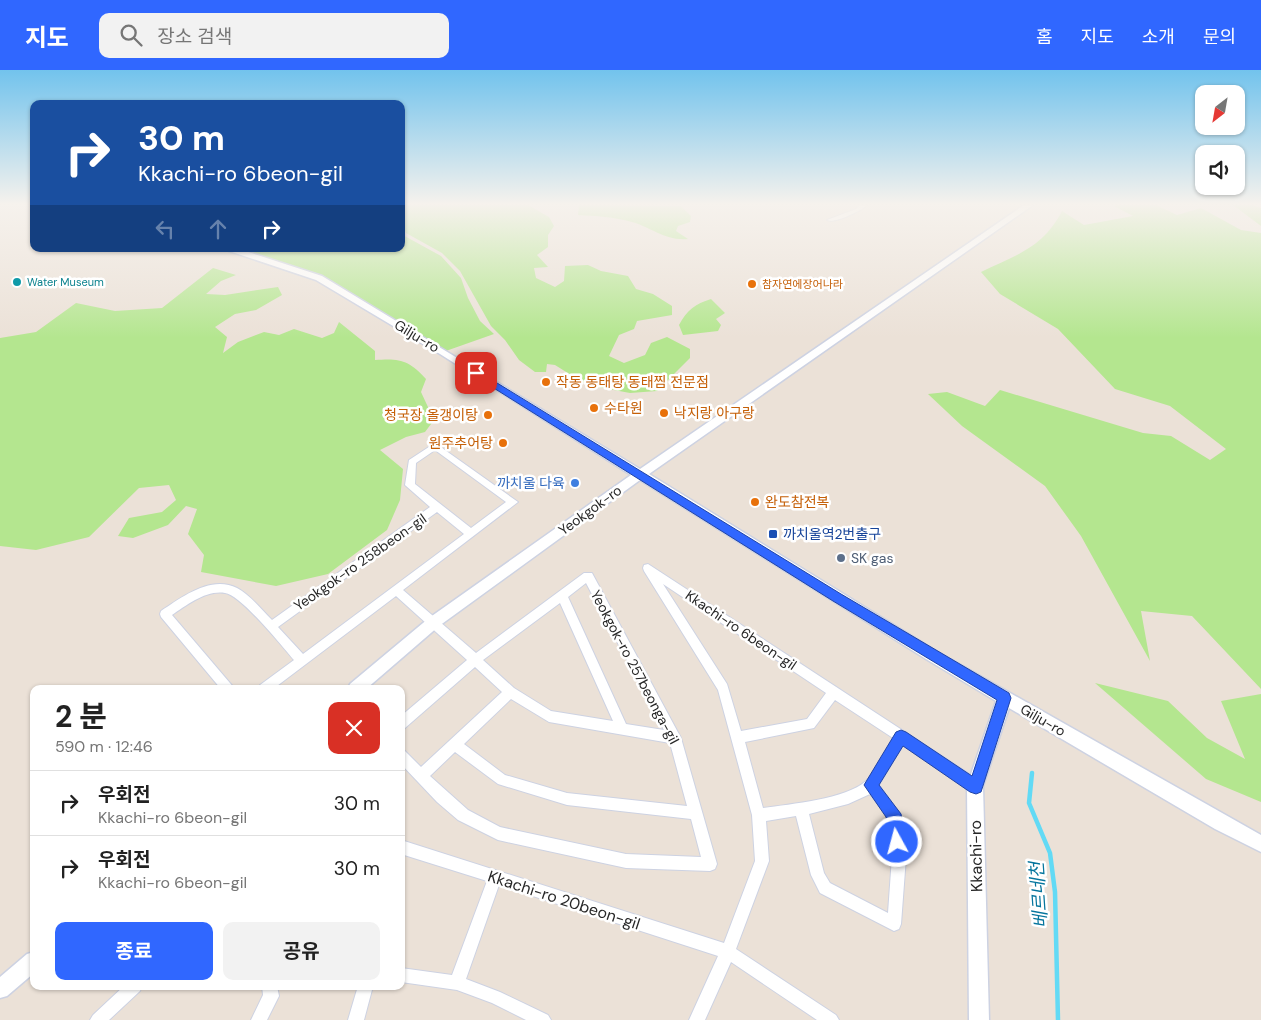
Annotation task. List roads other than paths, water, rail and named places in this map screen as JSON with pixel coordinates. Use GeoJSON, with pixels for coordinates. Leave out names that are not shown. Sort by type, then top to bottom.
{"type":"FeatureCollection","features":[{"type":"Feature","properties":{"kind":"street","name":"Yeokgok-ro"},"geometry":{"type":"LineString","coordinates":[[360,685],[434,622],[639,475],[965,249]]}},
{"type":"Feature","properties":{"kind":"street","name":"Gilju-ro"},"geometry":{"type":"LineString","coordinates":[[241,252],[319,278],[443,352],[931,655],[1260,844]]}},
{"type":"Feature","properties":{"kind":"street","name":"Yeokgok-ro 258beon-gil"},"geometry":{"type":"LineString","coordinates":[[269,685],[513,502],[435,446],[412,462],[410,485],[437,507],[271,626]]}},
{"type":"Feature","properties":{"kind":"street"},"geometry":{"type":"LineString","coordinates":[[437,507],[471,534]]}},
{"type":"Feature","properties":{"kind":"street","name":"Kkachi-ro 6beon-gil"},"geometry":{"type":"LineString","coordinates":[[737,738],[723,688],[648,568],[976,786]]}},
{"type":"Feature","properties":{"kind":"street","name":"Yeokgok-ro 257beonga-gil"},"geometry":{"type":"LineString","coordinates":[[405,721],[475,660],[588,576],[675,738],[710,864],[626,862],[498,833],[463,815],[421,776]]}},
{"type":"Feature","properties":{"kind":"street"},"geometry":{"type":"LineString","coordinates":[[225,685],[164,614],[186,599],[210,589],[232,590],[271,626],[302,661]]}},
{"type":"Feature","properties":{"kind":"street"},"geometry":{"type":"LineString","coordinates":[[397,591],[434,622],[510,692],[549,716],[675,738]]}},
{"type":"Feature","properties":{"kind":"street"},"geometry":{"type":"LineString","coordinates":[[562,596],[623,730]]}},
{"type":"Feature","properties":{"kind":"street"},"geometry":{"type":"LineString","coordinates":[[405,759],[421,776],[510,692]]}},
{"type":"Feature","properties":{"kind":"street"},"geometry":{"type":"LineString","coordinates":[[697,1020],[728,952],[762,861],[758,815],[737,738],[810,724],[834,692]]}},
{"type":"Feature","properties":{"kind":"street","name":"Kkachi-ro"},"geometry":{"type":"LineString","coordinates":[[978,1020],[976,786],[1005,698]]}},
{"type":"Feature","properties":{"kind":"street"},"geometry":{"type":"LineString","coordinates":[[758,815],[801,808],[852,796],[871,785],[901,736]]}},
{"type":"Feature","properties":{"kind":"street"},"geometry":{"type":"LineString","coordinates":[[455,744],[502,780],[567,800],[696,813]]}},
{"type":"Feature","properties":{"kind":"street"},"geometry":{"type":"LineString","coordinates":[[801,808],[818,875],[825,888],[894,924],[899,856],[894,814],[871,785]]}},
{"type":"Feature","properties":{"kind":"street","name":"Kkachi-ro 20beon-gil"},"geometry":{"type":"LineString","coordinates":[[405,848],[728,952],[829,1019]]}},
{"type":"Feature","properties":{"kind":"street"},"geometry":{"type":"LineString","coordinates":[[457,984],[495,877]]}},
{"type":"Feature","properties":{"kind":"street"},"geometry":{"type":"LineString","coordinates":[[0,989],[30,964]]}},
{"type":"Feature","properties":{"kind":"street"},"geometry":{"type":"LineString","coordinates":[[405,976],[457,984],[496,997],[543,1020]]}},
{"type":"Feature","properties":{"kind":"street"},"geometry":{"type":"LineString","coordinates":[[98,1020],[131,990]]}},
{"type":"Feature","properties":{"kind":"street"},"geometry":{"type":"LineString","coordinates":[[260,1020],[270,996],[269,990]]}},
{"type":"Feature","properties":{"kind":"street"},"geometry":{"type":"LineString","coordinates":[[356,1020],[365,990]]}},
{"type":"Feature","properties":{"kind":"waterway","name":"베르네천"},"geometry":{"type":"LineString","coordinates":[[1032,773],[1029,803],[1050,853],[1055,892],[1058,1020]]}},
{"type":"Feature","properties":{"kind":"place","name":"Water Museum"},"geometry":{"type":"Point","coordinates":[17,282]}},
{"type":"Feature","properties":{"kind":"place","name":"참자연에장어나라"},"geometry":{"type":"Point","coordinates":[752,284]}},
{"type":"Feature","properties":{"kind":"place","name":"작동 동태탕 동태찜 전문점"},"geometry":{"type":"Point","coordinates":[546,382]}},
{"type":"Feature","properties":{"kind":"place","name":"수타원"},"geometry":{"type":"Point","coordinates":[594,408]}},
{"type":"Feature","properties":{"kind":"place","name":"낙지랑 아구랑"},"geometry":{"type":"Point","coordinates":[664,413]}},
{"type":"Feature","properties":{"kind":"place","name":"청국장 올갱이탕"},"geometry":{"type":"Point","coordinates":[488,415]}},
{"type":"Feature","properties":{"kind":"place","name":"원주추어탕"},"geometry":{"type":"Point","coordinates":[503,443]}},
{"type":"Feature","properties":{"kind":"place","name":"까치울 다육"},"geometry":{"type":"Point","coordinates":[575,483]}},
{"type":"Feature","properties":{"kind":"place","name":"완도참전복"},"geometry":{"type":"Point","coordinates":[755,502]}},
{"type":"Feature","properties":{"kind":"place","name":"까치울역2번출구"},"geometry":{"type":"Point","coordinates":[773,534]}},
{"type":"Feature","properties":{"kind":"place","name":"SK gas"},"geometry":{"type":"Point","coordinates":[841,558]}}]}
